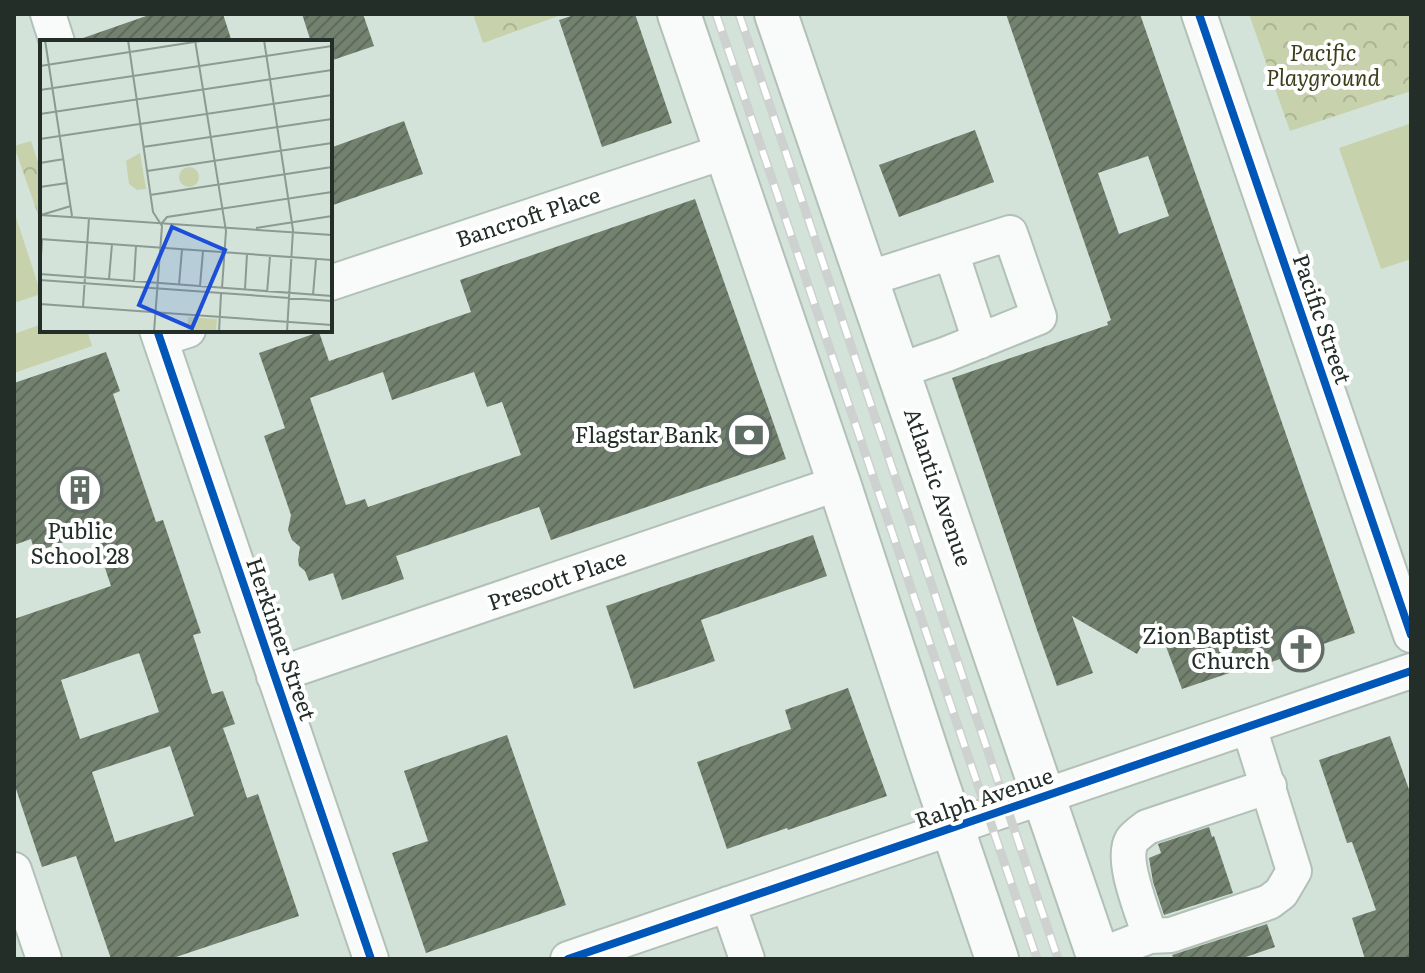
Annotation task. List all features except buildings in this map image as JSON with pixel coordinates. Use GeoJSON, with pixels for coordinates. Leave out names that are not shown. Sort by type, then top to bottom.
{"type":"FeatureCollection","features":[{"type":"Feature","properties":{"kind":"main road"},"geometry":{"type":"LineString","coordinates":[[679,14],[997,959]]}},
{"type":"Feature","properties":{"kind":"main road","name":"Atlantic Avenue"},"geometry":{"type":"LineString","coordinates":[[776,14],[1099,957]]}},
{"type":"Feature","properties":{"kind":"street"},"geometry":{"type":"LineString","coordinates":[[48,14],[56,40]]}},
{"type":"Feature","properties":{"kind":"street","name":"Pacific Street"},"geometry":{"type":"LineString","coordinates":[[1199,14],[1411,635]]}},
{"type":"Feature","properties":{"kind":"street","name":"Bancroft Place"},"geometry":{"type":"LineString","coordinates":[[332,282],[726,151]]}},
{"type":"Feature","properties":{"kind":"street"},"geometry":{"type":"LineString","coordinates":[[867,279],[1010,233],[1039,317],[898,371]]}},
{"type":"Feature","properties":{"kind":"street"},"geometry":{"type":"LineString","coordinates":[[951,252],[980,341]]}},
{"type":"Feature","properties":{"kind":"street","name":"Herkimer Street"},"geometry":{"type":"LineString","coordinates":[[169,333],[274,676],[371,959]]}},
{"type":"Feature","properties":{"kind":"street","name":"Prescott Place"},"geometry":{"type":"LineString","coordinates":[[274,676],[839,483]]}},
{"type":"Feature","properties":{"kind":"street","name":"Ralph Avenue"},"geometry":{"type":"LineString","coordinates":[[568,959],[1411,671]]}},
{"type":"Feature","properties":{"kind":"street"},"geometry":{"type":"LineString","coordinates":[[1099,957],[1150,936],[1171,935],[1269,902],[1281,893],[1294,871],[1249,727]]}},
{"type":"Feature","properties":{"kind":"street"},"geometry":{"type":"LineString","coordinates":[[1150,936],[1128,865],[1128,850],[1134,838],[1147,827],[1269,786]]}},
{"type":"Feature","properties":{"kind":"street"},"geometry":{"type":"LineString","coordinates":[[14,870],[44,959]]}},
{"type":"Feature","properties":{"kind":"street"},"geometry":{"type":"LineString","coordinates":[[728,904],[747,959]]}},
{"type":"Feature","properties":{"kind":"green space"},"geometry":{"type":"Polygon","coordinates":[[[473,14],[564,14],[483,43],[473,14]]]}},
{"type":"Feature","properties":{"kind":"green space","name":"Pacific Playground"},"geometry":{"type":"Polygon","coordinates":[[[1249,14],[1411,14],[1411,91],[1290,131],[1249,14]]]}},
{"type":"Feature","properties":{"kind":"green space"},"geometry":{"type":"Polygon","coordinates":[[[1409,124],[1411,259],[1381,269],[1339,148],[1409,124]]]}},
{"type":"Feature","properties":{"kind":"green space"},"geometry":{"type":"Polygon","coordinates":[[[31,141],[40,168],[40,220],[14,146],[31,141]]]}},
{"type":"Feature","properties":{"kind":"green space"},"geometry":{"type":"Polygon","coordinates":[[[14,211],[40,294],[14,303],[14,211]]]}},
{"type":"Feature","properties":{"kind":"green space"},"geometry":{"type":"Polygon","coordinates":[[[40,325],[40,332],[88,332],[92,346],[14,373],[14,334],[40,325]]]}},
{"type":"Feature","properties":{"kind":"railway"},"geometry":{"type":"LineString","coordinates":[[716,14],[1037,959]]}},
{"type":"Feature","properties":{"kind":"railway"},"geometry":{"type":"LineString","coordinates":[[739,14],[1058,959]]}},
{"type":"Feature","properties":{"kind":"cycle path"},"geometry":{"type":"LineString","coordinates":[[1199,14],[1411,635]]}},
{"type":"Feature","properties":{"kind":"cycle path"},"geometry":{"type":"LineString","coordinates":[[158,332],[371,959]]}},
{"type":"Feature","properties":{"kind":"cycle path"},"geometry":{"type":"LineString","coordinates":[[568,959],[1411,671]]}},
{"type":"Feature","properties":{"kind":"place","name":"Flagstar Bank"},"geometry":{"type":"Point","coordinates":[749,435]}},
{"type":"Feature","properties":{"kind":"place","name":"Public School 28"},"geometry":{"type":"Point","coordinates":[80,490]}},
{"type":"Feature","properties":{"kind":"place","name":"Zion Baptist Church"},"geometry":{"type":"Point","coordinates":[1301,649]}}]}
